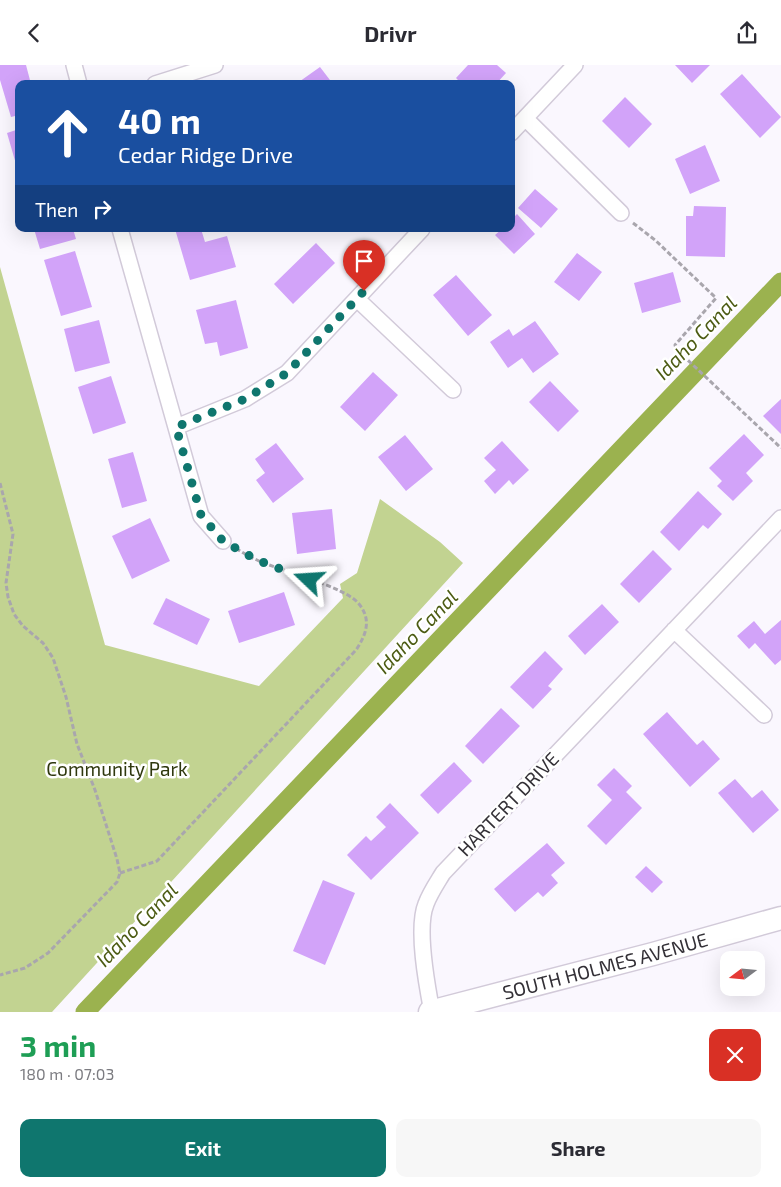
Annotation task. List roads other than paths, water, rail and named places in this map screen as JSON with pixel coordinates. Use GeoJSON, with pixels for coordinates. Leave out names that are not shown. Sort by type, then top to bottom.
{"type":"FeatureCollection","features":[{"type":"Feature","properties":{"kind":"main road","name":"SOUTH HOLMES AVENUE"},"geometry":{"type":"LineString","coordinates":[[431,1012],[653,954],[781,918]]}},
{"type":"Feature","properties":{"kind":"street"},"geometry":{"type":"LineString","coordinates":[[74,65],[78,80]]}},
{"type":"Feature","properties":{"kind":"street"},"geometry":{"type":"LineString","coordinates":[[168,80],[215,65]]}},
{"type":"Feature","properties":{"kind":"street"},"geometry":{"type":"LineString","coordinates":[[515,129],[574,65]]}},
{"type":"Feature","properties":{"kind":"street"},"geometry":{"type":"LineString","coordinates":[[525,118],[621,213]]}},
{"type":"Feature","properties":{"kind":"street"},"geometry":{"type":"LineString","coordinates":[[121,232],[201,515],[223,541]]}},
{"type":"Feature","properties":{"kind":"street"},"geometry":{"type":"LineString","coordinates":[[176,427],[245,399],[287,373],[419,232]]}},
{"type":"Feature","properties":{"kind":"street"},"geometry":{"type":"LineString","coordinates":[[357,299],[452,390]]}},
{"type":"Feature","properties":{"kind":"street","name":"HARTERT DRIVE"},"geometry":{"type":"LineString","coordinates":[[431,1012],[421,925],[425,905],[443,873],[781,518]]}},
{"type":"Feature","properties":{"kind":"street"},"geometry":{"type":"LineString","coordinates":[[674,629],[764,715]]}},
{"type":"Feature","properties":{"kind":"waterway","name":"Idaho Canal"},"geometry":{"type":"LineString","coordinates":[[85,1012],[781,282]]}},
{"type":"Feature","properties":{"kind":"park label","name":"Community Park"},"geometry":{"type":"Point","coordinates":[117,769]}}]}
